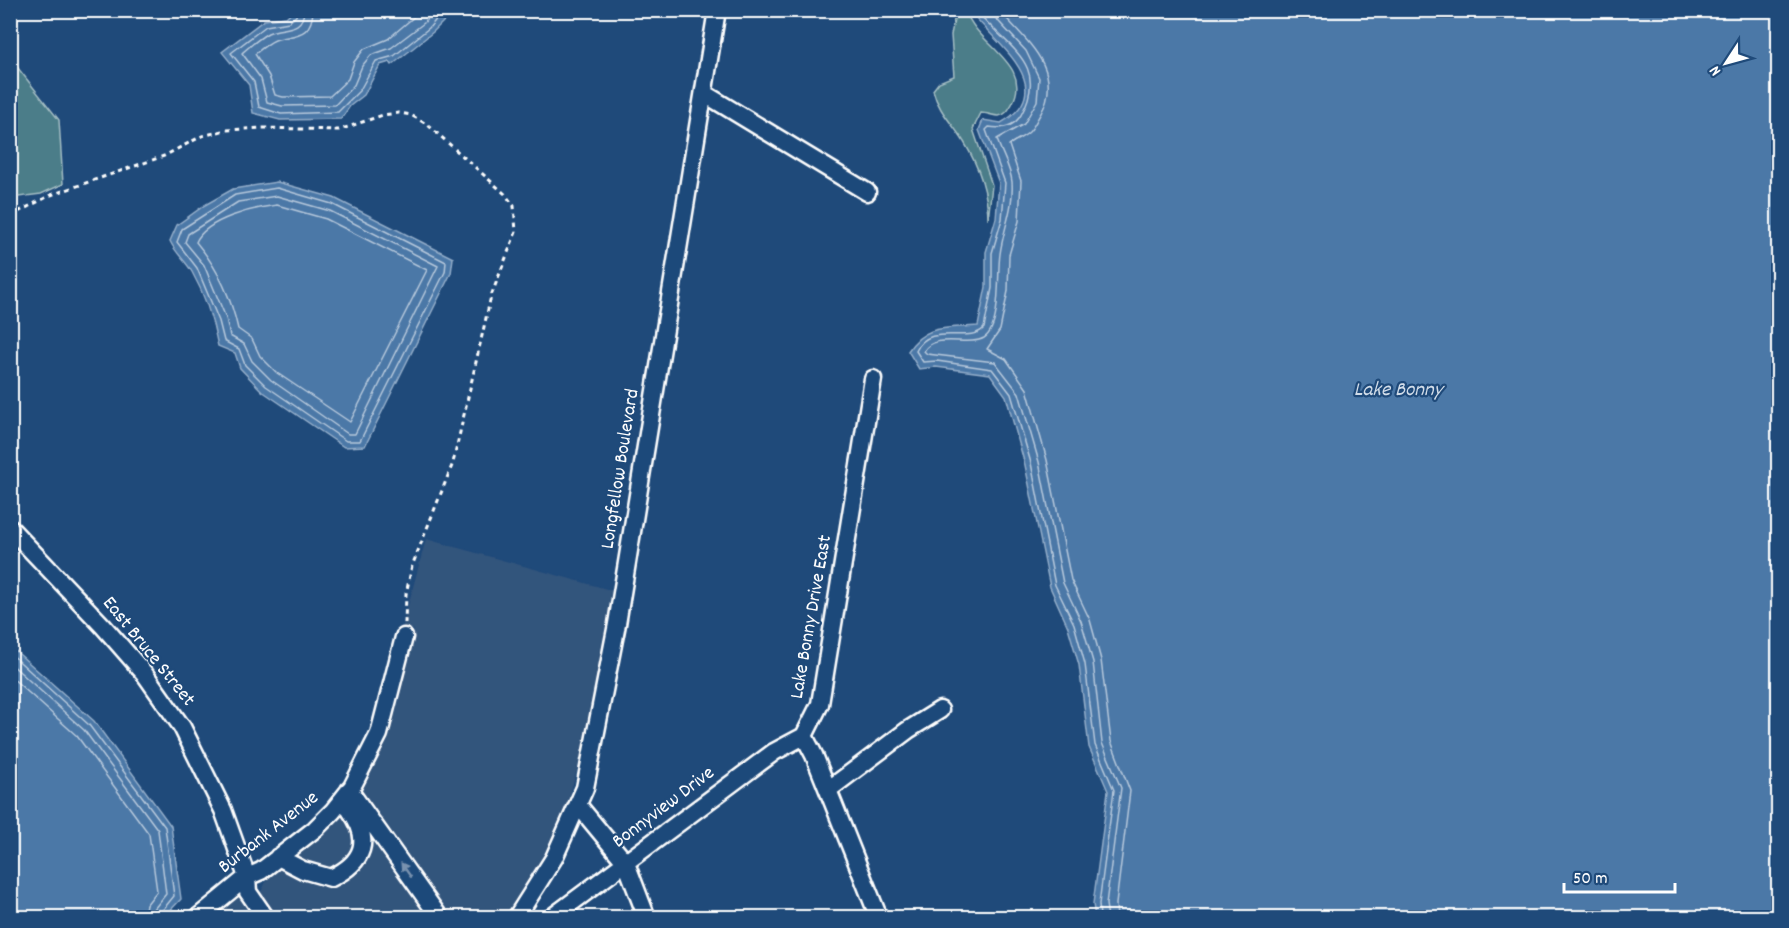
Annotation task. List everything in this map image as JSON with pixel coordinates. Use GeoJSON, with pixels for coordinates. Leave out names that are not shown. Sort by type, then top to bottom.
{"type":"FeatureCollection","features":[{"type":"Feature","properties":{"kind":"street","name":"Longfellow Boulevard"},"geometry":{"type":"LineString","coordinates":[[516,918],[554,858],[585,788],[616,634],[717,10]]}},
{"type":"Feature","properties":{"kind":"street"},"geometry":{"type":"LineString","coordinates":[[705,94],[867,192]]}},
{"type":"Feature","properties":{"kind":"street","name":"Lake Bonny Drive East"},"geometry":{"type":"LineString","coordinates":[[804,736],[820,704],[873,379]]}},
{"type":"Feature","properties":{"kind":"street","name":"East Bruce Street"},"geometry":{"type":"LineString","coordinates":[[10,528],[144,673],[182,727],[223,810],[247,877],[248,892],[266,918]]}},
{"type":"Feature","properties":{"kind":"street","name":"Burbank Avenue"},"geometry":{"type":"LineString","coordinates":[[196,918],[247,877],[261,871],[315,829],[346,794],[369,759],[380,735],[404,637]]}},
{"type":"Feature","properties":{"kind":"street"},"geometry":{"type":"LineString","coordinates":[[828,790],[908,730],[940,710]]}},
{"type":"Feature","properties":{"kind":"street"},"geometry":{"type":"LineString","coordinates":[[804,736],[879,918]]}},
{"type":"Feature","properties":{"kind":"street","name":"Bonnyview Drive"},"geometry":{"type":"LineString","coordinates":[[551,918],[774,752],[804,736]]}},
{"type":"Feature","properties":{"kind":"street"},"geometry":{"type":"LineString","coordinates":[[278,857],[303,870],[331,878],[357,860],[362,843],[361,825],[346,794]]}},
{"type":"Feature","properties":{"kind":"street"},"geometry":{"type":"LineString","coordinates":[[346,794],[440,918]]}},
{"type":"Feature","properties":{"kind":"street"},"geometry":{"type":"LineString","coordinates":[[578,805],[626,863],[647,918]]}},
{"type":"Feature","properties":{"kind":"path"},"geometry":{"type":"LineString","coordinates":[[10,216],[51,195],[164,156],[202,136],[226,130],[263,128],[339,130],[351,128],[383,115],[399,113],[411,115],[428,125],[505,194],[514,206],[516,232],[491,296],[453,463],[412,566],[406,594],[404,637]]}},
{"type":"Feature","properties":{"kind":"shaded area"},"geometry":{"type":"Polygon","coordinates":[[[426,539],[614,591],[588,732],[562,822],[546,855],[507,917],[277,917],[260,894],[271,872],[358,791],[387,736],[398,703],[414,630],[402,628],[426,539]]]}},
{"type":"Feature","properties":{"kind":"shaded area"},"geometry":{"type":"Polygon","coordinates":[[[241,896],[256,917],[209,918],[234,897],[241,896]]]}},
{"type":"Feature","properties":{"kind":"green space"},"geometry":{"type":"Polygon","coordinates":[[[956,10],[966,11],[980,34],[1001,55],[1016,77],[1017,90],[1007,112],[999,116],[981,113],[973,129],[992,185],[988,220],[984,190],[974,160],[938,104],[933,90],[939,82],[954,76],[951,35],[956,10]]]}},
{"type":"Feature","properties":{"kind":"green space"},"geometry":{"type":"Polygon","coordinates":[[[10,58],[59,120],[63,184],[41,194],[11,198],[10,58]]]}},
{"type":"Feature","properties":{"kind":"water"},"geometry":{"type":"Polygon","coordinates":[[[294,10],[454,11],[433,32],[392,65],[390,62],[380,65],[364,95],[350,106],[341,119],[280,120],[253,113],[249,85],[222,52],[264,20],[286,17],[294,10]]]}},
{"type":"Feature","properties":{"kind":"water","name":"Lake Bonny"},"geometry":{"type":"Polygon","coordinates":[[[974,11],[1778,11],[1778,917],[1095,917],[1093,904],[1108,791],[1089,747],[1079,665],[1068,627],[1050,587],[1025,465],[1006,396],[990,374],[936,367],[919,369],[908,351],[915,342],[930,332],[947,328],[978,326],[986,287],[986,252],[996,218],[999,183],[979,130],[983,120],[1001,123],[1017,110],[1025,97],[1025,84],[1020,70],[1011,56],[977,19],[974,11]]]}},
{"type":"Feature","properties":{"kind":"water"},"geometry":{"type":"Polygon","coordinates":[[[277,182],[334,198],[453,258],[451,273],[365,446],[344,447],[262,391],[240,368],[235,353],[218,346],[201,290],[190,268],[170,241],[177,225],[233,189],[277,182]]]}},
{"type":"Feature","properties":{"kind":"water"},"geometry":{"type":"Polygon","coordinates":[[[10,646],[94,721],[171,826],[181,899],[164,917],[11,917],[10,646]]]}}]}
